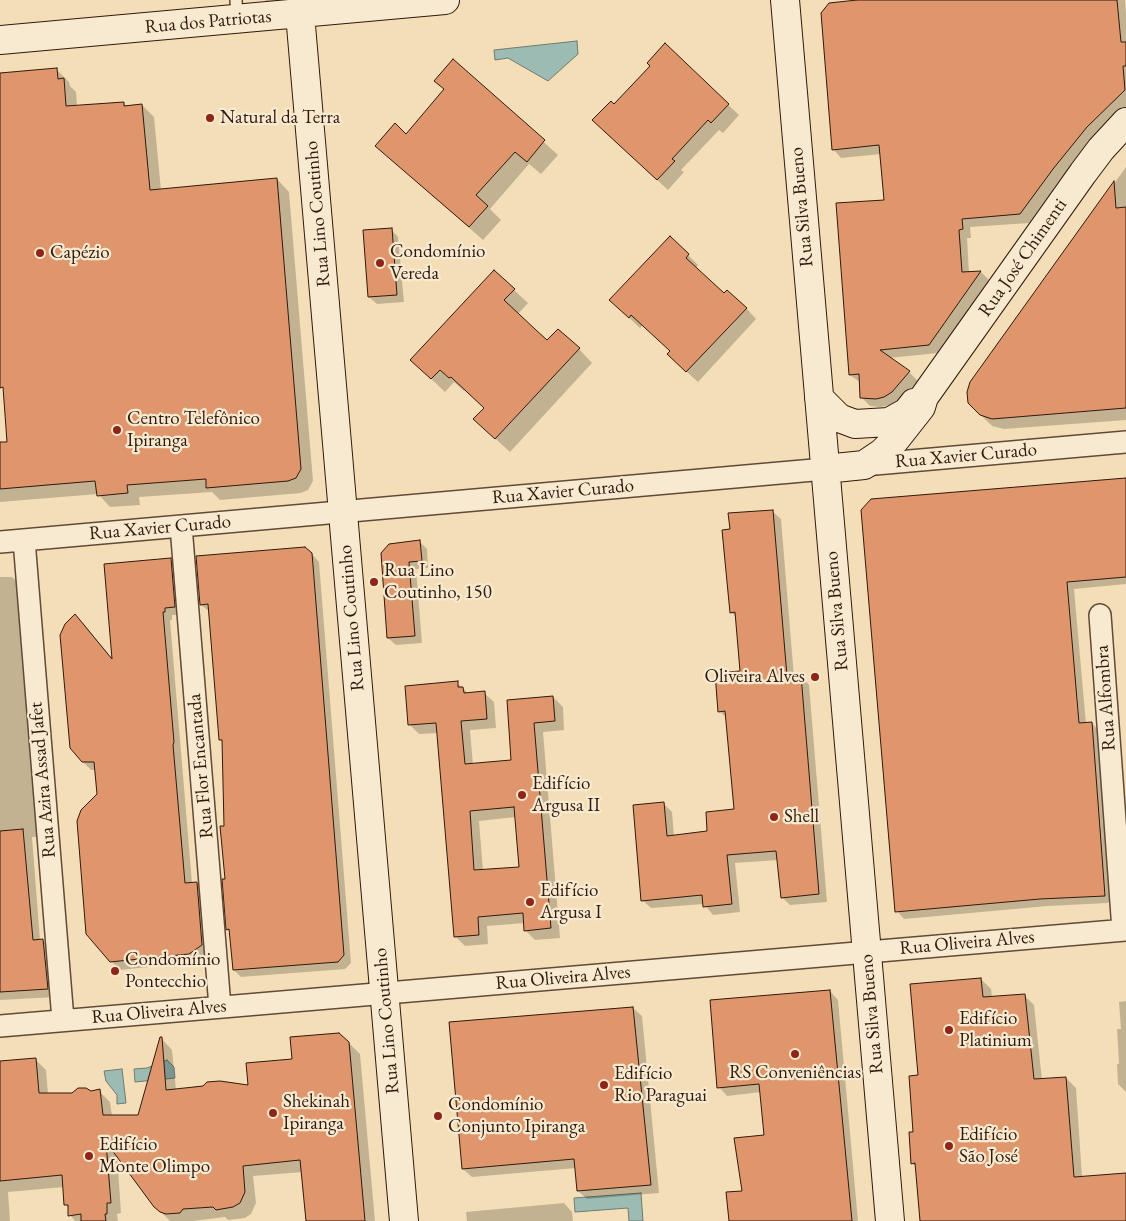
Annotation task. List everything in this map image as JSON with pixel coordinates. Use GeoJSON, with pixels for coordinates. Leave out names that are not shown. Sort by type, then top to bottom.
{"type":"FeatureCollection","features":[{"type":"Feature","properties":{"kind":"main road","name":"Rua dos Patriotas"},"geometry":{"type":"LineString","coordinates":[[0,40],[237,10],[300,14],[445,0]]}},
{"type":"Feature","properties":{"kind":"main road","name":"Rua Silva Bueno"},"geometry":{"type":"LineString","coordinates":[[785,0],[890,1221]]}},
{"type":"Feature","properties":{"kind":"main road","name":"Rua Lino Coutinho"},"geometry":{"type":"LineString","coordinates":[[300,14],[404,1221]]}},
{"type":"Feature","properties":{"kind":"main road","name":"Rua José Chimenti"},"geometry":{"type":"LineString","coordinates":[[864,466],[882,453],[895,440],[921,407],[924,397],[1101,149],[1126,122]]}},
{"type":"Feature","properties":{"kind":"main road","name":"Rua José Chimenti"},"geometry":{"type":"LineString","coordinates":[[819,398],[839,418],[855,424],[889,422],[908,412],[915,402],[924,397]]}},
{"type":"Feature","properties":{"kind":"main road","name":"Rua Xavier Curado"},"geometry":{"type":"LineString","coordinates":[[825,468],[864,466]]}},
{"type":"Feature","properties":{"kind":"street","name":"Rua Xavier Curado"},"geometry":{"type":"LineString","coordinates":[[864,466],[1126,442]]}},
{"type":"Feature","properties":{"kind":"street","name":"Rua Xavier Curado"},"geometry":{"type":"LineString","coordinates":[[0,542],[825,468]]}},
{"type":"Feature","properties":{"kind":"street","name":"Rua Flor Encantada"},"geometry":{"type":"LineString","coordinates":[[181,526],[220,1007]]}},
{"type":"Feature","properties":{"kind":"street","name":"Rua Azira Assad Jafet"},"geometry":{"type":"LineString","coordinates":[[24,540],[63,1020]]}},
{"type":"Feature","properties":{"kind":"street","name":"Rua Alfombra"},"geometry":{"type":"LineString","coordinates":[[1100,616],[1124,930]]}},
{"type":"Feature","properties":{"kind":"street","name":"Rua Oliveira Alves"},"geometry":{"type":"LineString","coordinates":[[0,1026],[1124,930]]}},
{"type":"Feature","properties":{"kind":"water"},"geometry":{"type":"Polygon","coordinates":[[[577,41],[578,54],[548,81],[508,58],[495,60],[494,50],[577,41]]]}},
{"type":"Feature","properties":{"kind":"water"},"geometry":{"type":"Polygon","coordinates":[[[167,1060],[174,1067],[175,1078],[135,1082],[134,1069],[147,1068],[167,1060]]]}},
{"type":"Feature","properties":{"kind":"water"},"geometry":{"type":"Polygon","coordinates":[[[122,1069],[126,1103],[117,1104],[117,1095],[106,1081],[104,1071],[122,1069]]]}},
{"type":"Feature","properties":{"kind":"water"},"geometry":{"type":"Polygon","coordinates":[[[641,1193],[643,1221],[629,1221],[628,1208],[575,1212],[574,1198],[641,1193]]]}},
{"type":"Feature","properties":{"kind":"building"},"geometry":{"type":"Polygon","coordinates":[[[857,0],[1117,0],[1121,42],[1126,42],[1126,66],[1123,66],[1125,90],[1087,127],[1020,214],[962,219],[963,229],[959,230],[962,272],[981,271],[929,345],[880,350],[910,371],[892,392],[876,399],[860,398],[859,374],[849,375],[836,203],[884,200],[879,145],[832,150],[821,13],[829,3],[857,0]]]}},
{"type":"Feature","properties":{"kind":"building"},"geometry":{"type":"Polygon","coordinates":[[[665,43],[729,104],[711,123],[708,120],[672,159],[675,161],[657,180],[592,120],[611,101],[614,104],[650,66],[647,63],[665,43]]]}},
{"type":"Feature","properties":{"kind":"building"},"geometry":{"type":"Polygon","coordinates":[[[453,59],[545,140],[527,162],[515,152],[476,195],[488,206],[469,227],[375,146],[395,123],[406,134],[444,89],[434,81],[453,59]]]}},
{"type":"Feature","properties":{"kind":"building"},"geometry":{"type":"Polygon","coordinates":[[[57,68],[58,79],[64,78],[66,106],[124,102],[124,106],[142,104],[150,190],[277,178],[301,469],[296,478],[288,481],[206,488],[206,479],[127,485],[128,493],[97,496],[95,481],[0,489],[0,442],[7,442],[3,387],[0,388],[0,73],[57,68]]]}},
{"type":"Feature","properties":{"kind":"building"},"geometry":{"type":"Polygon","coordinates":[[[1114,181],[1116,208],[1126,207],[1126,408],[992,419],[980,415],[968,403],[967,392],[970,382],[1114,181]]]}},
{"type":"Feature","properties":{"kind":"building","name":"Condomínio Vereda"},"geometry":{"type":"Polygon","coordinates":[[[392,228],[397,295],[368,297],[363,230],[392,228]]]}},
{"type":"Feature","properties":{"kind":"building"},"geometry":{"type":"Polygon","coordinates":[[[670,236],[689,254],[686,258],[724,293],[727,290],[747,308],[686,372],[667,354],[670,351],[631,315],[629,318],[609,300],[670,236]]]}},
{"type":"Feature","properties":{"kind":"building"},"geometry":{"type":"Polygon","coordinates":[[[494,270],[515,289],[504,300],[547,340],[558,329],[580,348],[495,439],[473,419],[484,408],[451,377],[449,378],[440,370],[431,379],[410,360],[494,270]]]}},
{"type":"Feature","properties":{"kind":"building"},"geometry":{"type":"Polygon","coordinates":[[[1126,478],[1126,577],[1067,582],[1079,723],[1092,722],[1105,896],[1040,899],[895,912],[861,510],[871,499],[1126,478]]]}},
{"type":"Feature","properties":{"kind":"building"},"geometry":{"type":"Polygon","coordinates":[[[773,510],[787,676],[801,675],[819,894],[781,898],[776,851],[727,855],[732,904],[703,907],[702,895],[641,901],[633,805],[664,802],[667,836],[707,831],[706,812],[734,809],[725,711],[718,712],[715,673],[740,671],[735,612],[730,613],[722,530],[730,529],[728,513],[773,510]]]}},
{"type":"Feature","properties":{"kind":"building"},"geometry":{"type":"Polygon","coordinates":[[[420,540],[422,561],[409,562],[415,636],[387,638],[381,553],[389,544],[420,540]]]}},
{"type":"Feature","properties":{"kind":"building"},"geometry":{"type":"Polygon","coordinates":[[[305,547],[312,553],[344,955],[338,962],[233,970],[229,929],[226,930],[222,879],[225,879],[220,826],[224,826],[222,740],[219,740],[208,604],[200,605],[196,556],[305,547]]]}},
{"type":"Feature","properties":{"kind":"building"},"geometry":{"type":"Polygon","coordinates":[[[171,558],[175,607],[165,608],[165,612],[163,612],[173,745],[185,883],[197,882],[202,945],[189,954],[110,962],[86,934],[77,821],[81,810],[97,794],[94,762],[82,762],[70,748],[60,635],[65,624],[75,614],[112,659],[104,564],[171,558]]]}},
{"type":"Feature","properties":{"kind":"building"},"geometry":{"type":"Polygon","coordinates":[[[458,681],[458,687],[463,687],[464,693],[485,691],[487,719],[461,721],[465,764],[511,760],[507,700],[553,696],[555,721],[534,723],[551,928],[524,931],[523,913],[478,917],[479,935],[454,937],[436,723],[408,725],[405,686],[458,681]],[[514,807],[470,811],[474,870],[519,867],[514,807]]]}},
{"type":"Feature","properties":{"kind":"building"},"geometry":{"type":"Polygon","coordinates":[[[23,829],[33,940],[43,939],[48,989],[0,992],[0,831],[23,829]]]}},
{"type":"Feature","properties":{"kind":"building"},"geometry":{"type":"Polygon","coordinates":[[[981,978],[983,997],[1025,994],[1034,1079],[1066,1077],[1074,1177],[1126,1173],[1126,1221],[920,1221],[915,1163],[911,1164],[909,1132],[913,1132],[909,1076],[918,1075],[910,984],[981,978]]]}},
{"type":"Feature","properties":{"kind":"building"},"geometry":{"type":"Polygon","coordinates":[[[830,990],[852,1221],[729,1221],[726,1192],[742,1191],[734,1138],[764,1135],[759,1084],[717,1088],[710,1000],[830,990]]]}},
{"type":"Feature","properties":{"kind":"building"},"geometry":{"type":"Polygon","coordinates":[[[633,1007],[651,1185],[577,1191],[574,1159],[462,1169],[449,1022],[633,1007]]]}},
{"type":"Feature","properties":{"kind":"building"},"geometry":{"type":"Polygon","coordinates":[[[339,1033],[349,1042],[365,1221],[306,1221],[300,1160],[243,1166],[245,1192],[240,1203],[233,1207],[216,1210],[213,1207],[183,1209],[180,1213],[166,1214],[154,1207],[106,1142],[111,1203],[107,1203],[106,1221],[81,1221],[81,1214],[68,1216],[68,1205],[64,1205],[62,1175],[0,1181],[0,1061],[36,1058],[39,1093],[72,1093],[78,1088],[86,1088],[91,1091],[100,1089],[103,1115],[138,1115],[160,1037],[162,1037],[166,1090],[203,1086],[207,1082],[220,1081],[248,1085],[246,1063],[292,1059],[290,1037],[339,1033]]]}},
{"type":"Feature","properties":{"kind":"place","name":"Natural da Terra"},"geometry":{"type":"Point","coordinates":[210,118]}},
{"type":"Feature","properties":{"kind":"place","name":"Capézio"},"geometry":{"type":"Point","coordinates":[40,253]}},
{"type":"Feature","properties":{"kind":"place","name":"Condomínio Vereda"},"geometry":{"type":"Point","coordinates":[380,263]}},
{"type":"Feature","properties":{"kind":"place","name":"Centro Telefônico Ipiranga"},"geometry":{"type":"Point","coordinates":[117,430]}},
{"type":"Feature","properties":{"kind":"place","name":"Rua Lino Coutinho, 150"},"geometry":{"type":"Point","coordinates":[374,582]}},
{"type":"Feature","properties":{"kind":"place","name":"Oliveira Alves"},"geometry":{"type":"Point","coordinates":[815,677]}},
{"type":"Feature","properties":{"kind":"place","name":"Edifício Argusa II"},"geometry":{"type":"Point","coordinates":[522,795]}},
{"type":"Feature","properties":{"kind":"place","name":"Shell"},"geometry":{"type":"Point","coordinates":[774,817]}},
{"type":"Feature","properties":{"kind":"place","name":"Edifício Argusa I"},"geometry":{"type":"Point","coordinates":[530,902]}},
{"type":"Feature","properties":{"kind":"place","name":"Condomínio Pontecchio"},"geometry":{"type":"Point","coordinates":[115,971]}},
{"type":"Feature","properties":{"kind":"place","name":"Edifício Platinium"},"geometry":{"type":"Point","coordinates":[949,1030]}},
{"type":"Feature","properties":{"kind":"place","name":"RS Conveniências"},"geometry":{"type":"Point","coordinates":[795,1054]}},
{"type":"Feature","properties":{"kind":"place","name":"Edifício Rio Paraguai"},"geometry":{"type":"Point","coordinates":[604,1085]}},
{"type":"Feature","properties":{"kind":"place","name":"Shekinah Ipiranga"},"geometry":{"type":"Point","coordinates":[273,1113]}},
{"type":"Feature","properties":{"kind":"place","name":"Condomínio Conjunto Ipiranga"},"geometry":{"type":"Point","coordinates":[438,1116]}},
{"type":"Feature","properties":{"kind":"place","name":"Edifício São José"},"geometry":{"type":"Point","coordinates":[949,1146]}},
{"type":"Feature","properties":{"kind":"place","name":"Edifício Monte Olimpo"},"geometry":{"type":"Point","coordinates":[89,1156]}}]}
